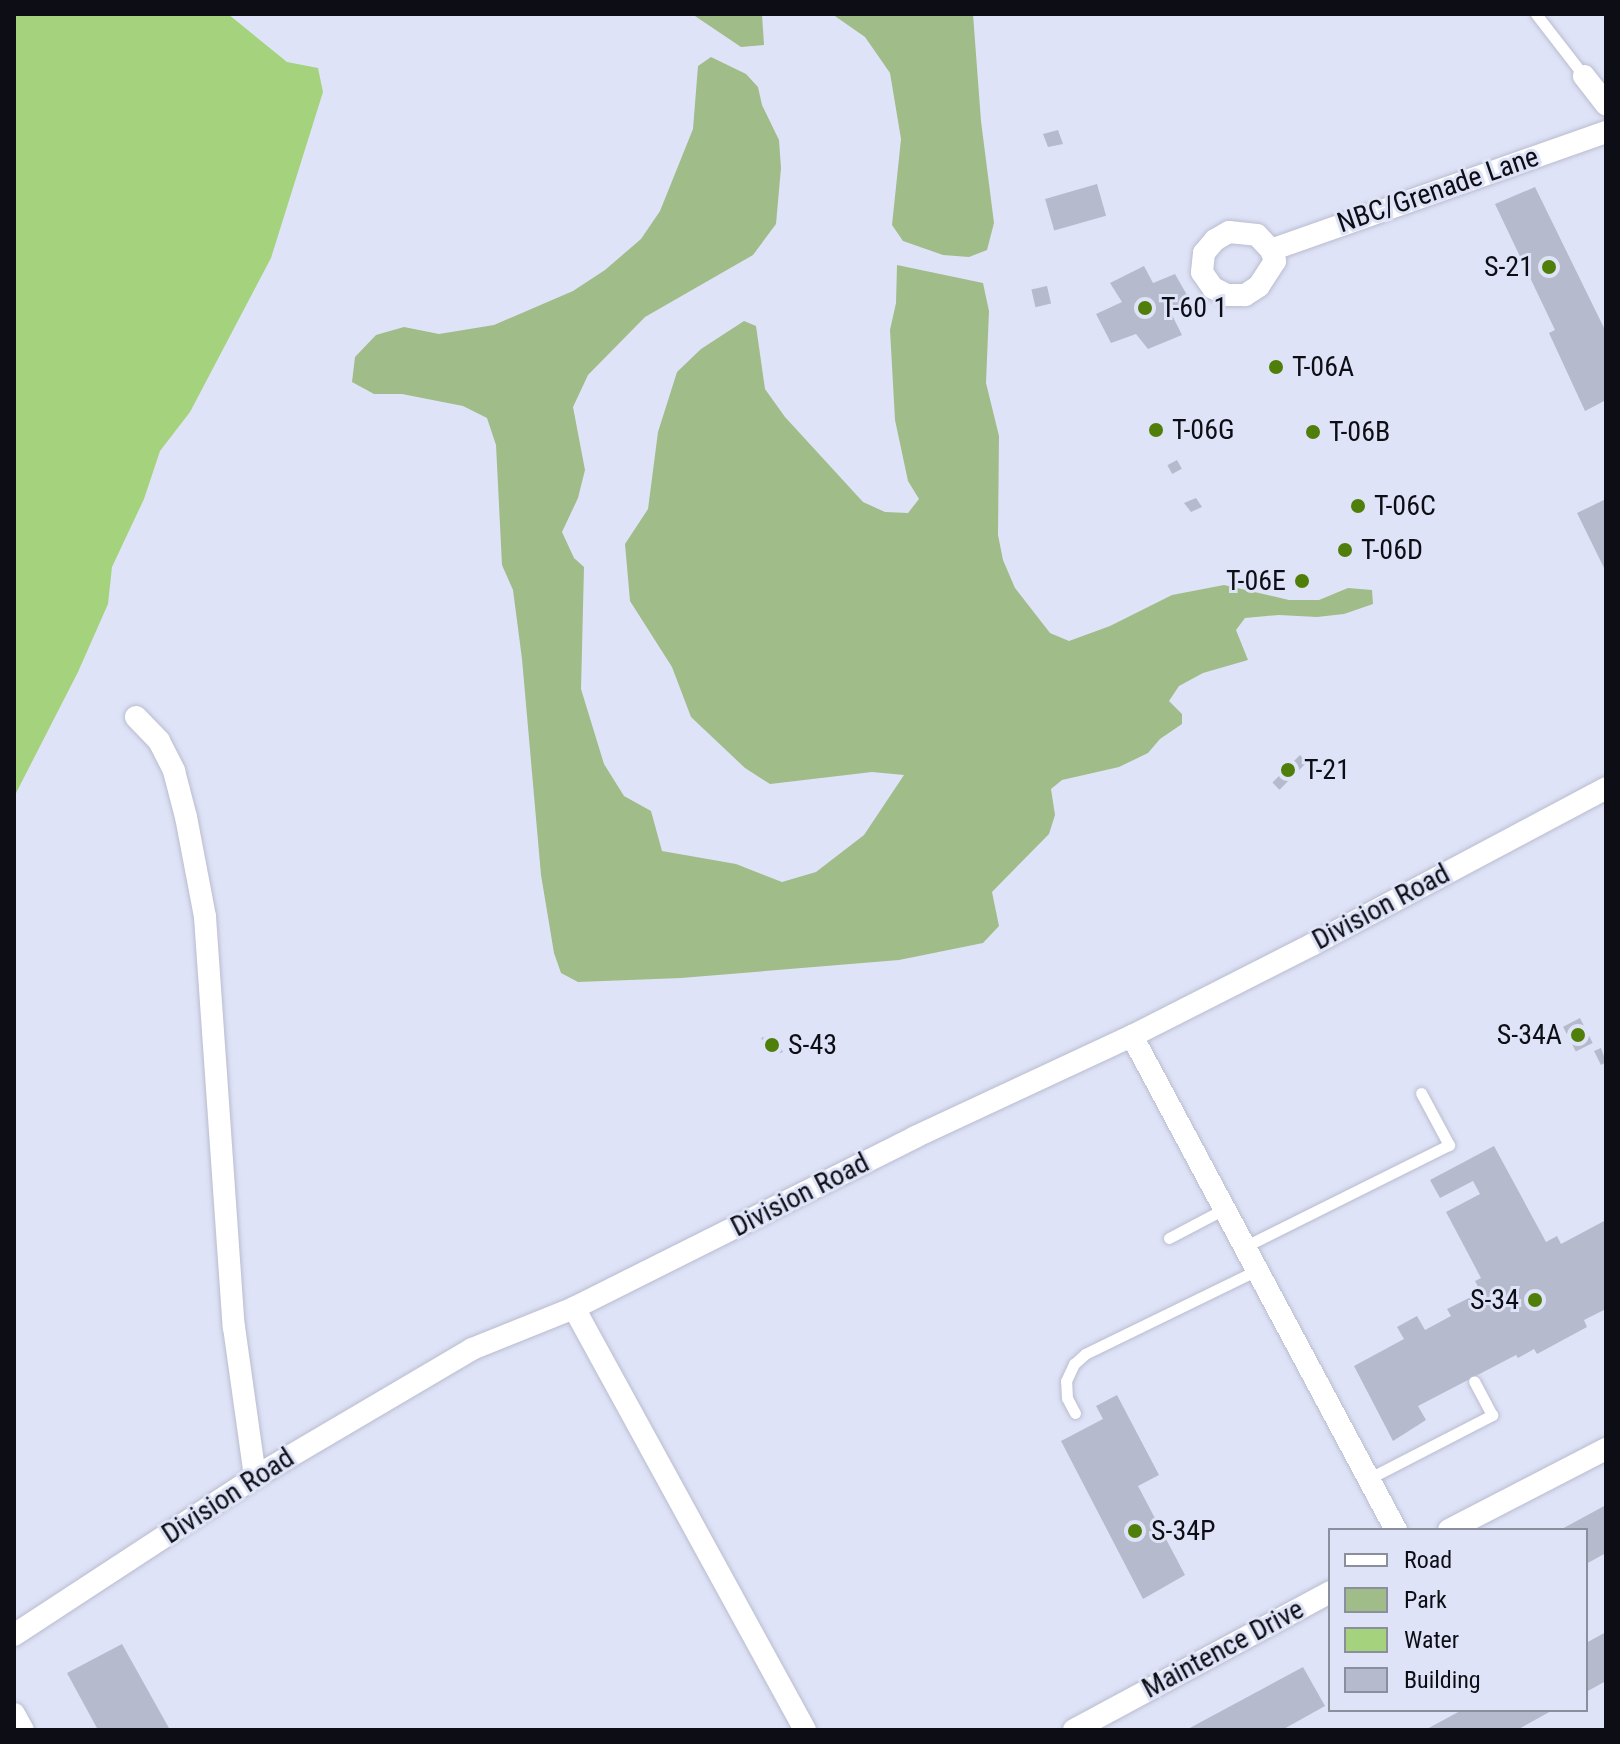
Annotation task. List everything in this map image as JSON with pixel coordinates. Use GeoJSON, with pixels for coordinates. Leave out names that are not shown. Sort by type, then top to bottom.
{"type":"FeatureCollection","features":[{"type":"Feature","properties":{"kind":"street"},"geometry":{"type":"LineString","coordinates":[[1584,76],[1606,104]]}},
{"type":"Feature","properties":{"kind":"street","name":"NBC/Grenade Lane"},"geometry":{"type":"LineString","coordinates":[[1271,250],[1606,132]]}},
{"type":"Feature","properties":{"kind":"street"},"geometry":{"type":"LineString","coordinates":[[136,717],[159,741],[174,771],[205,917],[234,1327],[255,1477]]}},
{"type":"Feature","properties":{"kind":"street","name":"Division Road"},"geometry":{"type":"LineString","coordinates":[[14,1635],[255,1477],[472,1349],[574,1308],[915,1137],[1132,1036],[1606,788]]}},
{"type":"Feature","properties":{"kind":"street"},"geometry":{"type":"LineString","coordinates":[[1132,1036],[1395,1528]]}},
{"type":"Feature","properties":{"kind":"street"},"geometry":{"type":"LineString","coordinates":[[574,1308],[805,1730]]}},
{"type":"Feature","properties":{"kind":"street"},"geometry":{"type":"LineString","coordinates":[[1453,1528],[1606,1449]]}},
{"type":"Feature","properties":{"kind":"street","name":"Maintence Drive"},"geometry":{"type":"LineString","coordinates":[[1074,1730],[1328,1593]]}},
{"type":"Feature","properties":{"kind":"street"},"geometry":{"type":"LineString","coordinates":[[14,1714],[23,1730]]}},
{"type":"Feature","properties":{"kind":"lane"},"geometry":{"type":"LineString","coordinates":[[1536,14],[1584,76]]}},
{"type":"Feature","properties":{"kind":"lane"},"geometry":{"type":"LineString","coordinates":[[1244,1247],[1449,1145],[1421,1093]]}},
{"type":"Feature","properties":{"kind":"lane"},"geometry":{"type":"LineString","coordinates":[[1169,1238],[1224,1209]]}},
{"type":"Feature","properties":{"kind":"lane"},"geometry":{"type":"LineString","coordinates":[[1075,1413],[1067,1398],[1066,1381],[1074,1364],[1085,1354],[1257,1270]]}},
{"type":"Feature","properties":{"kind":"lane"},"geometry":{"type":"LineString","coordinates":[[1368,1479],[1492,1415],[1474,1381]]}},
{"type":"Feature","properties":{"kind":"green space"},"geometry":{"type":"Polygon","coordinates":[[[692,14],[762,14],[764,45],[741,47],[692,14]]]}},
{"type":"Feature","properties":{"kind":"green space"},"geometry":{"type":"Polygon","coordinates":[[[832,14],[973,14],[981,121],[994,223],[987,250],[969,257],[943,255],[903,241],[892,225],[901,139],[890,73],[865,37],[832,14]]]}},
{"type":"Feature","properties":{"kind":"green space"},"geometry":{"type":"Polygon","coordinates":[[[711,57],[746,74],[758,87],[762,105],[779,140],[781,168],[776,224],[753,255],[645,317],[588,375],[573,407],[585,470],[578,498],[562,532],[574,558],[584,567],[581,689],[604,764],[624,796],[651,811],[662,851],[736,864],[782,882],[816,872],[864,835],[904,775],[872,772],[770,784],[745,768],[691,717],[672,667],[630,601],[625,544],[648,509],[658,432],[677,372],[701,349],[744,321],[756,326],[765,389],[785,417],[863,502],[885,512],[908,513],[919,499],[908,481],[895,420],[890,330],[896,303],[897,265],[983,283],[989,311],[986,383],[999,436],[998,535],[1003,560],[1015,588],[1050,633],[1069,641],[1110,626],[1172,595],[1224,585],[1289,600],[1319,600],[1348,588],[1372,590],[1373,604],[1344,614],[1317,617],[1279,615],[1245,618],[1236,630],[1248,660],[1203,673],[1179,686],[1169,701],[1182,714],[1182,724],[1160,739],[1148,753],[1119,767],[1062,780],[1051,789],[1055,815],[1049,834],[992,892],[999,926],[983,943],[899,960],[681,978],[578,982],[561,973],[554,953],[541,875],[522,659],[513,590],[502,565],[496,445],[487,418],[463,406],[402,394],[374,394],[352,382],[355,357],[376,335],[404,327],[439,334],[494,325],[573,291],[605,270],[641,239],[660,211],[693,129],[698,66],[711,57]]]}},
{"type":"Feature","properties":{"kind":"water"},"geometry":{"type":"Polygon","coordinates":[[[14,14],[228,14],[287,62],[318,68],[323,92],[271,258],[190,412],[160,451],[144,499],[112,567],[108,604],[78,672],[14,797],[14,14]]]}},
{"type":"Feature","properties":{"kind":"building"},"geometry":{"type":"Polygon","coordinates":[[[1058,130],[1063,144],[1048,147],[1043,134],[1058,130]]]}},
{"type":"Feature","properties":{"kind":"building"},"geometry":{"type":"Polygon","coordinates":[[[1097,184],[1106,216],[1054,231],[1045,199],[1097,184]]]}},
{"type":"Feature","properties":{"kind":"building","name":"S-21"},"geometry":{"type":"Polygon","coordinates":[[[1535,187],[1606,332],[1606,400],[1585,411],[1549,333],[1555,330],[1495,204],[1535,187]]]}},
{"type":"Feature","properties":{"kind":"building","name":"T-60 1"},"geometry":{"type":"Polygon","coordinates":[[[1144,266],[1153,283],[1175,274],[1191,302],[1171,313],[1182,335],[1148,349],[1136,334],[1111,343],[1096,314],[1122,302],[1110,283],[1144,266]]]}},
{"type":"Feature","properties":{"kind":"building"},"geometry":{"type":"Polygon","coordinates":[[[1047,286],[1051,304],[1035,307],[1031,290],[1047,286]]]}},
{"type":"Feature","properties":{"kind":"building","name":"T-06A"},"geometry":{"type":"Polygon","coordinates":[[[1280,359],[1284,370],[1273,375],[1267,364],[1280,359]]]}},
{"type":"Feature","properties":{"kind":"building","name":"T-06G"},"geometry":{"type":"Polygon","coordinates":[[[1159,422],[1166,433],[1153,438],[1146,427],[1159,422]]]}},
{"type":"Feature","properties":{"kind":"building","name":"T-06B"},"geometry":{"type":"Polygon","coordinates":[[[1316,424],[1321,436],[1311,440],[1304,428],[1316,424]]]}},
{"type":"Feature","properties":{"kind":"building"},"geometry":{"type":"Polygon","coordinates":[[[1177,460],[1182,469],[1172,474],[1167,465],[1177,460]]]}},
{"type":"Feature","properties":{"kind":"building"},"geometry":{"type":"Polygon","coordinates":[[[1196,498],[1202,507],[1191,512],[1184,503],[1196,498]]]}},
{"type":"Feature","properties":{"kind":"building","name":"T-06C"},"geometry":{"type":"Polygon","coordinates":[[[1361,499],[1367,509],[1355,514],[1349,504],[1361,499]]]}},
{"type":"Feature","properties":{"kind":"building"},"geometry":{"type":"Polygon","coordinates":[[[1606,499],[1606,572],[1577,513],[1606,499]]]}},
{"type":"Feature","properties":{"kind":"building","name":"T-06D"},"geometry":{"type":"Polygon","coordinates":[[[1349,542],[1353,553],[1339,556],[1336,546],[1349,542]]]}},
{"type":"Feature","properties":{"kind":"building","name":"T-06E"},"geometry":{"type":"Polygon","coordinates":[[[1304,573],[1309,585],[1298,589],[1294,578],[1304,573]]]}},
{"type":"Feature","properties":{"kind":"building","name":"T-21"},"geometry":{"type":"Polygon","coordinates":[[[1300,755],[1307,762],[1279,790],[1272,783],[1300,755]]]}},
{"type":"Feature","properties":{"kind":"building","name":"S-34A"},"geometry":{"type":"Polygon","coordinates":[[[1580,1018],[1593,1043],[1576,1052],[1563,1027],[1580,1018]]]}},
{"type":"Feature","properties":{"kind":"building","name":"S-43"},"geometry":{"type":"Polygon","coordinates":[[[773,1034],[783,1052],[771,1056],[761,1038],[773,1034]]]}},
{"type":"Feature","properties":{"kind":"building"},"geometry":{"type":"Polygon","coordinates":[[[1601,1048],[1606,1062],[1601,1065],[1594,1051],[1601,1048]]]}},
{"type":"Feature","properties":{"kind":"building","name":"S-34"},"geometry":{"type":"Polygon","coordinates":[[[1494,1146],[1546,1242],[1557,1236],[1561,1244],[1606,1220],[1606,1309],[1584,1320],[1587,1327],[1537,1354],[1534,1349],[1518,1358],[1516,1355],[1418,1406],[1426,1420],[1393,1441],[1354,1366],[1404,1339],[1397,1327],[1417,1316],[1425,1330],[1451,1316],[1447,1309],[1481,1292],[1475,1281],[1481,1278],[1446,1212],[1480,1194],[1473,1181],[1440,1198],[1430,1180],[1494,1146]]]}},
{"type":"Feature","properties":{"kind":"building","name":"S-34P"},"geometry":{"type":"Polygon","coordinates":[[[1117,1395],[1159,1475],[1138,1486],[1185,1575],[1143,1599],[1061,1441],[1103,1419],[1096,1406],[1117,1395]]]}},
{"type":"Feature","properties":{"kind":"building"},"geometry":{"type":"Polygon","coordinates":[[[1606,1505],[1606,1553],[1588,1563],[1588,1528],[1564,1528],[1606,1505]]]}},
{"type":"Feature","properties":{"kind":"building"},"geometry":{"type":"Polygon","coordinates":[[[1606,1632],[1606,1681],[1588,1691],[1588,1642],[1606,1632]]]}},
{"type":"Feature","properties":{"kind":"building"},"geometry":{"type":"Polygon","coordinates":[[[122,1644],[170,1730],[98,1730],[67,1673],[122,1644]]]}},
{"type":"Feature","properties":{"kind":"building"},"geometry":{"type":"Polygon","coordinates":[[[1303,1667],[1325,1706],[1282,1730],[1186,1730],[1303,1667]]]}},
{"type":"Feature","properties":{"kind":"building"},"geometry":{"type":"Polygon","coordinates":[[[1458,1712],[1549,1712],[1517,1730],[1425,1730],[1458,1712]]]}},
{"type":"Feature","properties":{"kind":"place","name":"S-21"},"geometry":{"type":"Point","coordinates":[1549,267]}},
{"type":"Feature","properties":{"kind":"place","name":"T-60 1"},"geometry":{"type":"Point","coordinates":[1145,308]}},
{"type":"Feature","properties":{"kind":"place","name":"T-06A"},"geometry":{"type":"Point","coordinates":[1276,367]}},
{"type":"Feature","properties":{"kind":"place","name":"T-06G"},"geometry":{"type":"Point","coordinates":[1156,430]}},
{"type":"Feature","properties":{"kind":"place","name":"T-06B"},"geometry":{"type":"Point","coordinates":[1313,432]}},
{"type":"Feature","properties":{"kind":"place","name":"T-06C"},"geometry":{"type":"Point","coordinates":[1358,506]}},
{"type":"Feature","properties":{"kind":"place","name":"T-06D"},"geometry":{"type":"Point","coordinates":[1345,550]}},
{"type":"Feature","properties":{"kind":"place","name":"T-06E"},"geometry":{"type":"Point","coordinates":[1302,581]}},
{"type":"Feature","properties":{"kind":"place","name":"T-21"},"geometry":{"type":"Point","coordinates":[1288,770]}},
{"type":"Feature","properties":{"kind":"place","name":"S-34A"},"geometry":{"type":"Point","coordinates":[1578,1035]}},
{"type":"Feature","properties":{"kind":"place","name":"S-43"},"geometry":{"type":"Point","coordinates":[772,1045]}},
{"type":"Feature","properties":{"kind":"place","name":"S-34"},"geometry":{"type":"Point","coordinates":[1535,1300]}},
{"type":"Feature","properties":{"kind":"place","name":"S-34P"},"geometry":{"type":"Point","coordinates":[1135,1531]}}]}
